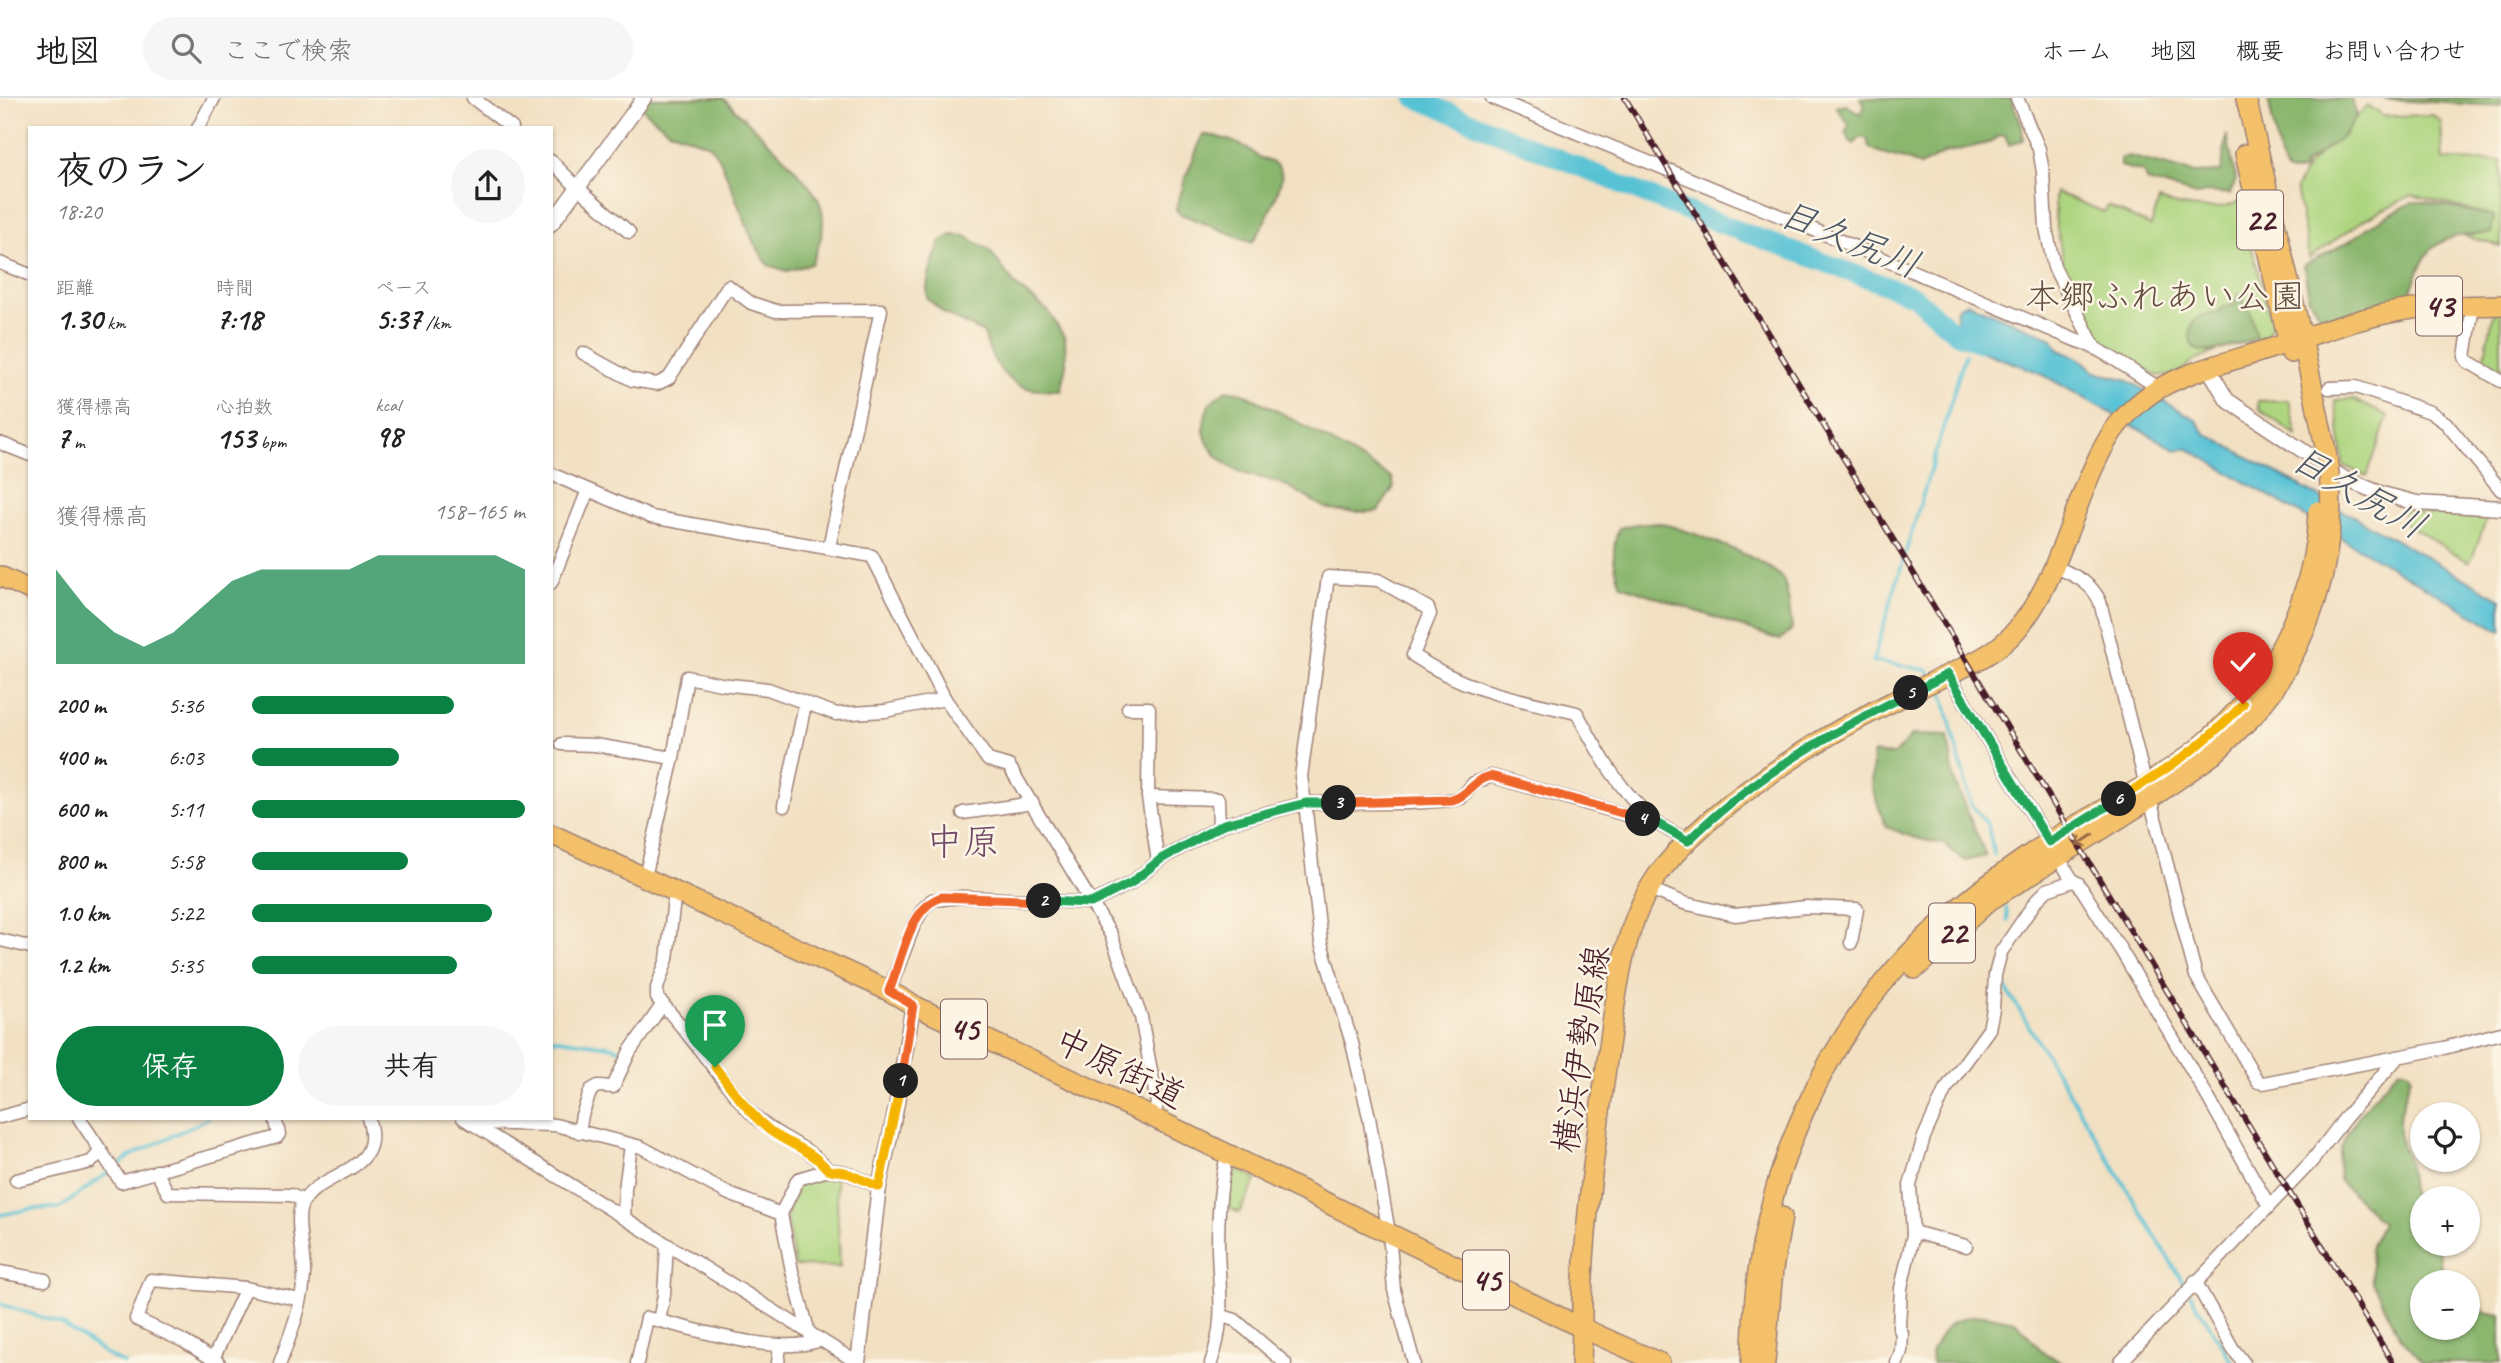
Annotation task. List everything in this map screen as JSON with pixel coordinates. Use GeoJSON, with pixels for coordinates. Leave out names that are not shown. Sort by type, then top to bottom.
{"type":"FeatureCollection","features":[{"type":"Feature","properties":{"kind":"main road","name":"22"},"geometry":{"type":"LineString","coordinates":[[1751,1363],[1757,1279],[1765,1231],[1778,1182],[1797,1129],[1829,1062],[1857,1018],[1896,969],[1938,926],[1982,889],[2054,850],[2148,791],[2266,688],[2289,631],[2313,560],[2317,531],[2320,447],[2233,98]]}},
{"type":"Feature","properties":{"kind":"main road","name":"22"},"geometry":{"type":"LineString","coordinates":[[2246,98],[2295,340]]}},
{"type":"Feature","properties":{"kind":"main road","name":"43"},"geometry":{"type":"LineString","coordinates":[[2295,340],[2401,310],[2436,306],[2501,305]]}},
{"type":"Feature","properties":{"kind":"main road"},"geometry":{"type":"LineString","coordinates":[[2158,389],[2295,340]]}},
{"type":"Feature","properties":{"kind":"main road","name":"横浜伊勢原線"},"geometry":{"type":"LineString","coordinates":[[1581,1363],[1588,1233],[1604,1072],[1616,986],[1627,942],[1641,905],[1661,870],[1688,841],[1740,797],[1804,751],[1994,650],[2011,635],[2029,611],[2054,566],[2095,461],[2119,423],[2158,389]]}},
{"type":"Feature","properties":{"kind":"main road"},"geometry":{"type":"LineString","coordinates":[[0,576],[28,589]]}},
{"type":"Feature","properties":{"kind":"main road","name":"中原街道"},"geometry":{"type":"LineString","coordinates":[[553,835],[889,991],[1582,1328],[1660,1363]]}},
{"type":"Feature","properties":{"kind":"main road","name":"22"},"geometry":{"type":"LineString","coordinates":[[1765,1363],[1773,1269],[1789,1188],[1808,1134],[1843,1063],[1865,1026],[1895,989],[1947,937],[2054,850]]}},
{"type":"Feature","properties":{"kind":"street"},"geometry":{"type":"LineString","coordinates":[[199,126],[214,98]]}},
{"type":"Feature","properties":{"kind":"street"},"geometry":{"type":"LineString","coordinates":[[473,98],[509,126]]}},
{"type":"Feature","properties":{"kind":"street"},"geometry":{"type":"LineString","coordinates":[[553,221],[644,98]]}},
{"type":"Feature","properties":{"kind":"street"},"geometry":{"type":"LineString","coordinates":[[1492,98],[2094,346],[2158,389]]}},
{"type":"Feature","properties":{"kind":"street"},"geometry":{"type":"LineString","coordinates":[[2018,98],[2039,149],[2046,228],[2054,267],[2094,346]]}},
{"type":"Feature","properties":{"kind":"street"},"geometry":{"type":"LineString","coordinates":[[553,163],[629,232]]}},
{"type":"Feature","properties":{"kind":"street"},"geometry":{"type":"LineString","coordinates":[[0,263],[28,274]]}},
{"type":"Feature","properties":{"kind":"street"},"geometry":{"type":"LineString","coordinates":[[583,353],[632,380],[657,384],[669,378],[728,286],[751,303],[776,312],[881,310],[829,547]]}},
{"type":"Feature","properties":{"kind":"street"},"geometry":{"type":"LineString","coordinates":[[2473,306],[2465,357],[2501,381]]}},
{"type":"Feature","properties":{"kind":"street"},"geometry":{"type":"LineString","coordinates":[[2209,369],[2227,400],[2345,480],[2417,503],[2498,508],[2501,490],[2446,423],[2430,412],[2356,387],[2329,388]]}},
{"type":"Feature","properties":{"kind":"street"},"geometry":{"type":"LineString","coordinates":[[0,443],[28,454]]}},
{"type":"Feature","properties":{"kind":"street"},"geometry":{"type":"LineString","coordinates":[[553,475],[651,517],[872,556],[945,699],[988,760],[1009,766],[1111,935],[1140,1017],[1157,1104],[1154,1118]]}},
{"type":"Feature","properties":{"kind":"street"},"geometry":{"type":"LineString","coordinates":[[553,578],[588,489]]}},
{"type":"Feature","properties":{"kind":"street"},"geometry":{"type":"LineString","coordinates":[[2054,566],[2078,577],[2095,591],[2100,602],[2196,976],[2258,1082],[2398,1057],[2501,1034]]}},
{"type":"Feature","properties":{"kind":"street"},"geometry":{"type":"LineString","coordinates":[[1414,1363],[1394,1290],[1389,1233],[1352,1043],[1321,943],[1301,777],[1302,753],[1328,577],[1378,580],[1428,608],[1430,614],[1413,655],[1437,672],[1467,685],[1577,713],[1606,767],[1644,812],[1658,824],[1688,841]]}},
{"type":"Feature","properties":{"kind":"street"},"geometry":{"type":"LineString","coordinates":[[645,877],[673,758],[687,677],[768,689],[836,713],[885,710],[945,699]]}},
{"type":"Feature","properties":{"kind":"street"},"geometry":{"type":"LineString","coordinates":[[1940,678],[2122,952],[2269,1206]]}},
{"type":"Feature","properties":{"kind":"street"},"geometry":{"type":"LineString","coordinates":[[784,806],[805,704]]}},
{"type":"Feature","properties":{"kind":"street"},"geometry":{"type":"LineString","coordinates":[[1128,708],[1149,708],[1148,797],[1158,862]]}},
{"type":"Feature","properties":{"kind":"street"},"geometry":{"type":"LineString","coordinates":[[562,744],[595,745],[673,758]]}},
{"type":"Feature","properties":{"kind":"street"},"geometry":{"type":"LineString","coordinates":[[889,991],[914,925],[932,900],[962,897],[1091,903],[1131,883],[1158,862],[1219,827],[1306,803],[1409,803],[1452,800],[1461,798],[1474,783],[1491,776],[1658,824]]}},
{"type":"Feature","properties":{"kind":"street"},"geometry":{"type":"LineString","coordinates":[[1148,797],[1218,799],[1219,827]]}},
{"type":"Feature","properties":{"kind":"street"},"geometry":{"type":"LineString","coordinates":[[963,813],[1033,803]]}},
{"type":"Feature","properties":{"kind":"street"},"geometry":{"type":"LineString","coordinates":[[1897,1363],[1902,1334],[1899,1327],[1901,1288],[1913,1232],[1910,1185],[1924,1137],[1945,1090],[1989,1029],[1995,975],[2001,952],[2036,901],[2047,890],[2073,881]]}},
{"type":"Feature","properties":{"kind":"street"},"geometry":{"type":"LineString","coordinates":[[1650,889],[1684,903],[1735,915],[1806,907],[1857,909],[1851,943]]}},
{"type":"Feature","properties":{"kind":"street"},"geometry":{"type":"LineString","coordinates":[[675,891],[667,959],[657,988],[657,998],[751,1112],[771,1130],[818,1157],[828,1170]]}},
{"type":"Feature","properties":{"kind":"street"},"geometry":{"type":"LineString","coordinates":[[0,940],[28,947]]}},
{"type":"Feature","properties":{"kind":"street"},"geometry":{"type":"LineString","coordinates":[[579,1132],[582,1115],[592,1090],[598,1086],[613,1087],[630,1051],[663,1004]]}},
{"type":"Feature","properties":{"kind":"street"},"geometry":{"type":"LineString","coordinates":[[467,1121],[858,1363],[879,1187],[896,1108],[913,1005]]}},
{"type":"Feature","properties":{"kind":"street"},"geometry":{"type":"LineString","coordinates":[[2120,1363],[2312,1161],[2398,1057]]}},
{"type":"Feature","properties":{"kind":"street"},"geometry":{"type":"LineString","coordinates":[[0,1117],[28,1109]]}},
{"type":"Feature","properties":{"kind":"street"},"geometry":{"type":"LineString","coordinates":[[80,1120],[121,1182],[277,1138],[279,1134],[276,1120]]}},
{"type":"Feature","properties":{"kind":"street"},"geometry":{"type":"LineString","coordinates":[[280,1363],[300,1300],[304,1273],[300,1215],[304,1201],[312,1191],[355,1167],[363,1159],[370,1138],[368,1120]]}},
{"type":"Feature","properties":{"kind":"street"},"geometry":{"type":"LineString","coordinates":[[467,1121],[555,1125],[631,1145],[665,1158],[729,1194],[780,1214]]}},
{"type":"Feature","properties":{"kind":"street"},"geometry":{"type":"LineString","coordinates":[[624,1219],[631,1145]]}},
{"type":"Feature","properties":{"kind":"street"},"geometry":{"type":"LineString","coordinates":[[16,1180],[91,1161],[101,1151]]}},
{"type":"Feature","properties":{"kind":"street"},"geometry":{"type":"LineString","coordinates":[[1211,1363],[1222,1316],[1218,1248],[1220,1198],[1227,1156]]}},
{"type":"Feature","properties":{"kind":"street"},"geometry":{"type":"LineString","coordinates":[[809,1333],[780,1214],[798,1179],[828,1170],[845,1172],[879,1187]]}},
{"type":"Feature","properties":{"kind":"street"},"geometry":{"type":"LineString","coordinates":[[156,1171],[168,1193],[291,1195],[304,1201]]}},
{"type":"Feature","properties":{"kind":"street"},"geometry":{"type":"LineString","coordinates":[[1913,1232],[1966,1246]]}},
{"type":"Feature","properties":{"kind":"street"},"geometry":{"type":"LineString","coordinates":[[659,1321],[664,1295],[667,1245]]}},
{"type":"Feature","properties":{"kind":"street"},"geometry":{"type":"LineString","coordinates":[[0,1272],[45,1280]]}},
{"type":"Feature","properties":{"kind":"street"},"geometry":{"type":"LineString","coordinates":[[246,1288],[216,1361],[183,1341],[136,1319],[151,1280],[246,1288],[300,1300]]}},
{"type":"Feature","properties":{"kind":"street"},"geometry":{"type":"LineString","coordinates":[[2191,1286],[2244,1363]]}},
{"type":"Feature","properties":{"kind":"street"},"geometry":{"type":"LineString","coordinates":[[1222,1316],[1235,1320],[1285,1363]]}},
{"type":"Feature","properties":{"kind":"street"},"geometry":{"type":"LineString","coordinates":[[637,1363],[646,1318],[780,1346],[800,1346],[821,1340]]}},
{"type":"Feature","properties":{"kind":"street"},"geometry":{"type":"LineString","coordinates":[[778,1363],[780,1346]]}},
{"type":"Feature","properties":{"kind":"green space"},"geometry":{"type":"Polygon","coordinates":[[[636,98],[723,98],[792,166],[821,206],[823,229],[811,264],[787,271],[768,265],[753,241],[720,159],[710,145],[668,130],[645,111],[636,98]]]}},
{"type":"Feature","properties":{"kind":"green space"},"geometry":{"type":"Polygon","coordinates":[[[1860,98],[2016,98],[2013,104],[2022,125],[2023,140],[2009,145],[2005,135],[1999,136],[1992,142],[1945,153],[1920,166],[1875,151],[1869,147],[1867,138],[1860,138],[1854,144],[1849,140],[1846,132],[1849,124],[1836,107],[1846,105],[1861,114],[1865,104],[1860,98]]]}},
{"type":"Feature","properties":{"kind":"green space"},"geometry":{"type":"Polygon","coordinates":[[[2268,98],[2351,99],[2357,115],[2344,135],[2306,163],[2302,171],[2291,173],[2286,171],[2280,158],[2268,98]]]}},
{"type":"Feature","properties":{"kind":"green space"},"geometry":{"type":"Polygon","coordinates":[[[2384,98],[2501,98],[2501,106],[2387,100],[2384,98]]]}},
{"type":"Feature","properties":{"kind":"green space"},"geometry":{"type":"Polygon","coordinates":[[[2368,105],[2383,116],[2433,115],[2441,122],[2443,160],[2501,161],[2501,246],[2460,235],[2491,233],[2494,216],[2412,195],[2368,217],[2309,258],[2296,188],[2308,165],[2368,105]]]}},
{"type":"Feature","properties":{"kind":"green space"},"geometry":{"type":"Polygon","coordinates":[[[1203,135],[1240,145],[1275,164],[1281,172],[1276,197],[1252,242],[1176,210],[1186,176],[1203,135]]]}},
{"type":"Feature","properties":{"kind":"green space"},"geometry":{"type":"Polygon","coordinates":[[[2227,135],[2236,180],[2230,194],[2209,192],[2197,195],[2147,181],[2143,172],[2120,166],[2120,159],[2129,156],[2194,173],[2221,172],[2227,135]]]}},
{"type":"Feature","properties":{"kind":"green space","name":"本郷ふれあい公園"},"geometry":{"type":"Polygon","coordinates":[[[2055,192],[2104,212],[2108,206],[2151,226],[2159,200],[2200,208],[2222,207],[2240,201],[2272,325],[2267,336],[2216,351],[2168,376],[2152,374],[2116,350],[2101,339],[2093,327],[2064,268],[2055,217],[2055,192]]]}},
{"type":"Feature","properties":{"kind":"green space"},"geometry":{"type":"Polygon","coordinates":[[[2413,202],[2494,216],[2491,233],[2449,238],[2435,246],[2423,261],[2410,293],[2373,304],[2352,316],[2322,317],[2309,299],[2304,265],[2348,242],[2377,221],[2413,202]]]}},
{"type":"Feature","properties":{"kind":"green space"},"geometry":{"type":"Polygon","coordinates":[[[952,235],[965,236],[989,250],[1016,286],[1048,311],[1065,338],[1066,365],[1060,391],[1030,389],[1014,382],[996,364],[984,333],[945,314],[927,298],[929,276],[938,248],[941,241],[952,235]]]}},
{"type":"Feature","properties":{"kind":"green space"},"geometry":{"type":"Polygon","coordinates":[[[2239,295],[2250,311],[2257,338],[2214,351],[2196,349],[2190,336],[2197,318],[2205,314],[2219,313],[2222,307],[2234,305],[2239,295]]]}},
{"type":"Feature","properties":{"kind":"green space"},"geometry":{"type":"Polygon","coordinates":[[[2494,312],[2501,312],[2501,375],[2483,365],[2494,312]]]}},
{"type":"Feature","properties":{"kind":"green space"},"geometry":{"type":"Polygon","coordinates":[[[1226,390],[1243,393],[1291,418],[1392,478],[1394,487],[1378,511],[1348,512],[1330,509],[1287,486],[1234,469],[1220,459],[1206,439],[1204,424],[1210,404],[1226,390]]]}},
{"type":"Feature","properties":{"kind":"green space"},"geometry":{"type":"Polygon","coordinates":[[[2352,399],[2388,416],[2367,476],[2344,466],[2335,400],[2352,399]]]}},
{"type":"Feature","properties":{"kind":"green space"},"geometry":{"type":"Polygon","coordinates":[[[2289,400],[2297,436],[2259,409],[2258,401],[2289,400]]]}},
{"type":"Feature","properties":{"kind":"green space"},"geometry":{"type":"Polygon","coordinates":[[[2403,510],[2487,518],[2469,562],[2403,522],[2403,510]]]}},
{"type":"Feature","properties":{"kind":"green space"},"geometry":{"type":"Polygon","coordinates":[[[1660,523],[1726,546],[1775,572],[1785,584],[1792,629],[1780,640],[1621,585],[1614,557],[1619,528],[1660,523]]]}},
{"type":"Feature","properties":{"kind":"green space"},"geometry":{"type":"Polygon","coordinates":[[[1912,735],[1948,736],[1954,780],[1986,856],[1965,861],[1944,844],[1915,838],[1886,827],[1872,788],[1873,753],[1894,755],[1912,735]]]}},
{"type":"Feature","properties":{"kind":"green space"},"geometry":{"type":"Polygon","coordinates":[[[2399,1070],[2409,1071],[2411,1076],[2399,1119],[2399,1134],[2408,1162],[2410,1186],[2410,1256],[2440,1256],[2443,1270],[2410,1270],[2410,1340],[2480,1340],[2480,1307],[2485,1312],[2501,1315],[2501,1363],[2424,1363],[2399,1335],[2372,1281],[2370,1250],[2382,1223],[2339,1180],[2339,1157],[2342,1145],[2355,1121],[2399,1070]]]}},
{"type":"Feature","properties":{"kind":"green space"},"geometry":{"type":"Polygon","coordinates":[[[1242,1171],[1257,1179],[1239,1213],[1229,1208],[1229,1194],[1233,1176],[1242,1171]]]}},
{"type":"Feature","properties":{"kind":"green space"},"geometry":{"type":"Polygon","coordinates":[[[833,1174],[836,1178],[840,1267],[795,1266],[786,1217],[800,1182],[833,1174]]]}},
{"type":"Feature","properties":{"kind":"green space"},"geometry":{"type":"Polygon","coordinates":[[[1985,1315],[2015,1321],[2043,1352],[2063,1363],[1932,1363],[1931,1353],[1951,1324],[1957,1320],[1985,1315]]]}},
{"type":"Feature","properties":{"kind":"water"},"geometry":{"type":"Polygon","coordinates":[[[1968,303],[2052,338],[2059,350],[2081,359],[2095,372],[2125,379],[2195,419],[2205,433],[2501,599],[2501,631],[2187,448],[2176,450],[2038,372],[1958,343],[1955,333],[1957,308],[1968,303]]]}},
{"type":"Feature","properties":{"kind":"waterway","name":"目久尻川"},"geometry":{"type":"LineString","coordinates":[[1415,98],[1668,204],[1914,296],[1955,333],[1979,343]]}},
{"type":"Feature","properties":{"kind":"waterway"},"geometry":{"type":"LineString","coordinates":[[1931,674],[1927,670],[1873,661],[1965,355]]}},
{"type":"Feature","properties":{"kind":"waterway"},"geometry":{"type":"LineString","coordinates":[[1941,687],[1971,804],[1988,825],[1994,855]]}},
{"type":"Feature","properties":{"kind":"waterway"},"geometry":{"type":"LineString","coordinates":[[2006,908],[2008,920]]}},
{"type":"Feature","properties":{"kind":"waterway"},"geometry":{"type":"LineString","coordinates":[[2014,947],[2003,983],[2186,1287]]}},
{"type":"Feature","properties":{"kind":"waterway"},"geometry":{"type":"LineString","coordinates":[[553,1038],[609,1046],[625,1051]]}},
{"type":"Feature","properties":{"kind":"waterway"},"geometry":{"type":"LineString","coordinates":[[115,1168],[132,1155],[205,1120]]}},
{"type":"Feature","properties":{"kind":"waterway"},"geometry":{"type":"LineString","coordinates":[[0,1215],[31,1209],[60,1208],[109,1172]]}},
{"type":"Feature","properties":{"kind":"waterway"},"geometry":{"type":"LineString","coordinates":[[2190,1294],[2233,1363]]}},
{"type":"Feature","properties":{"kind":"waterway"},"geometry":{"type":"LineString","coordinates":[[0,1304],[60,1323],[112,1358],[124,1363]]}},
{"type":"Feature","properties":{"kind":"railway"},"geometry":{"type":"LineString","coordinates":[[1625,98],[2393,1363]]}},
{"type":"Feature","properties":{"kind":"district","name":"中原"},"geometry":{"type":"Point","coordinates":[963,841]}},
{"type":"Feature","properties":{"kind":"route"},"geometry":{"type":"LineString","coordinates":[[715,1067],[751,1112],[771,1130],[818,1157],[828,1170],[845,1172],[879,1187],[896,1108],[913,1005],[889,991],[914,925],[932,900],[962,897],[1091,903],[1131,883],[1161,859],[1224,824],[1306,803],[1409,803],[1452,800],[1461,798],[1474,783],[1491,776],[1658,824],[1688,841],[1729,806],[1804,751],[1948,674],[2049,842],[2176,764],[2204,743],[2243,704]]}}]}
